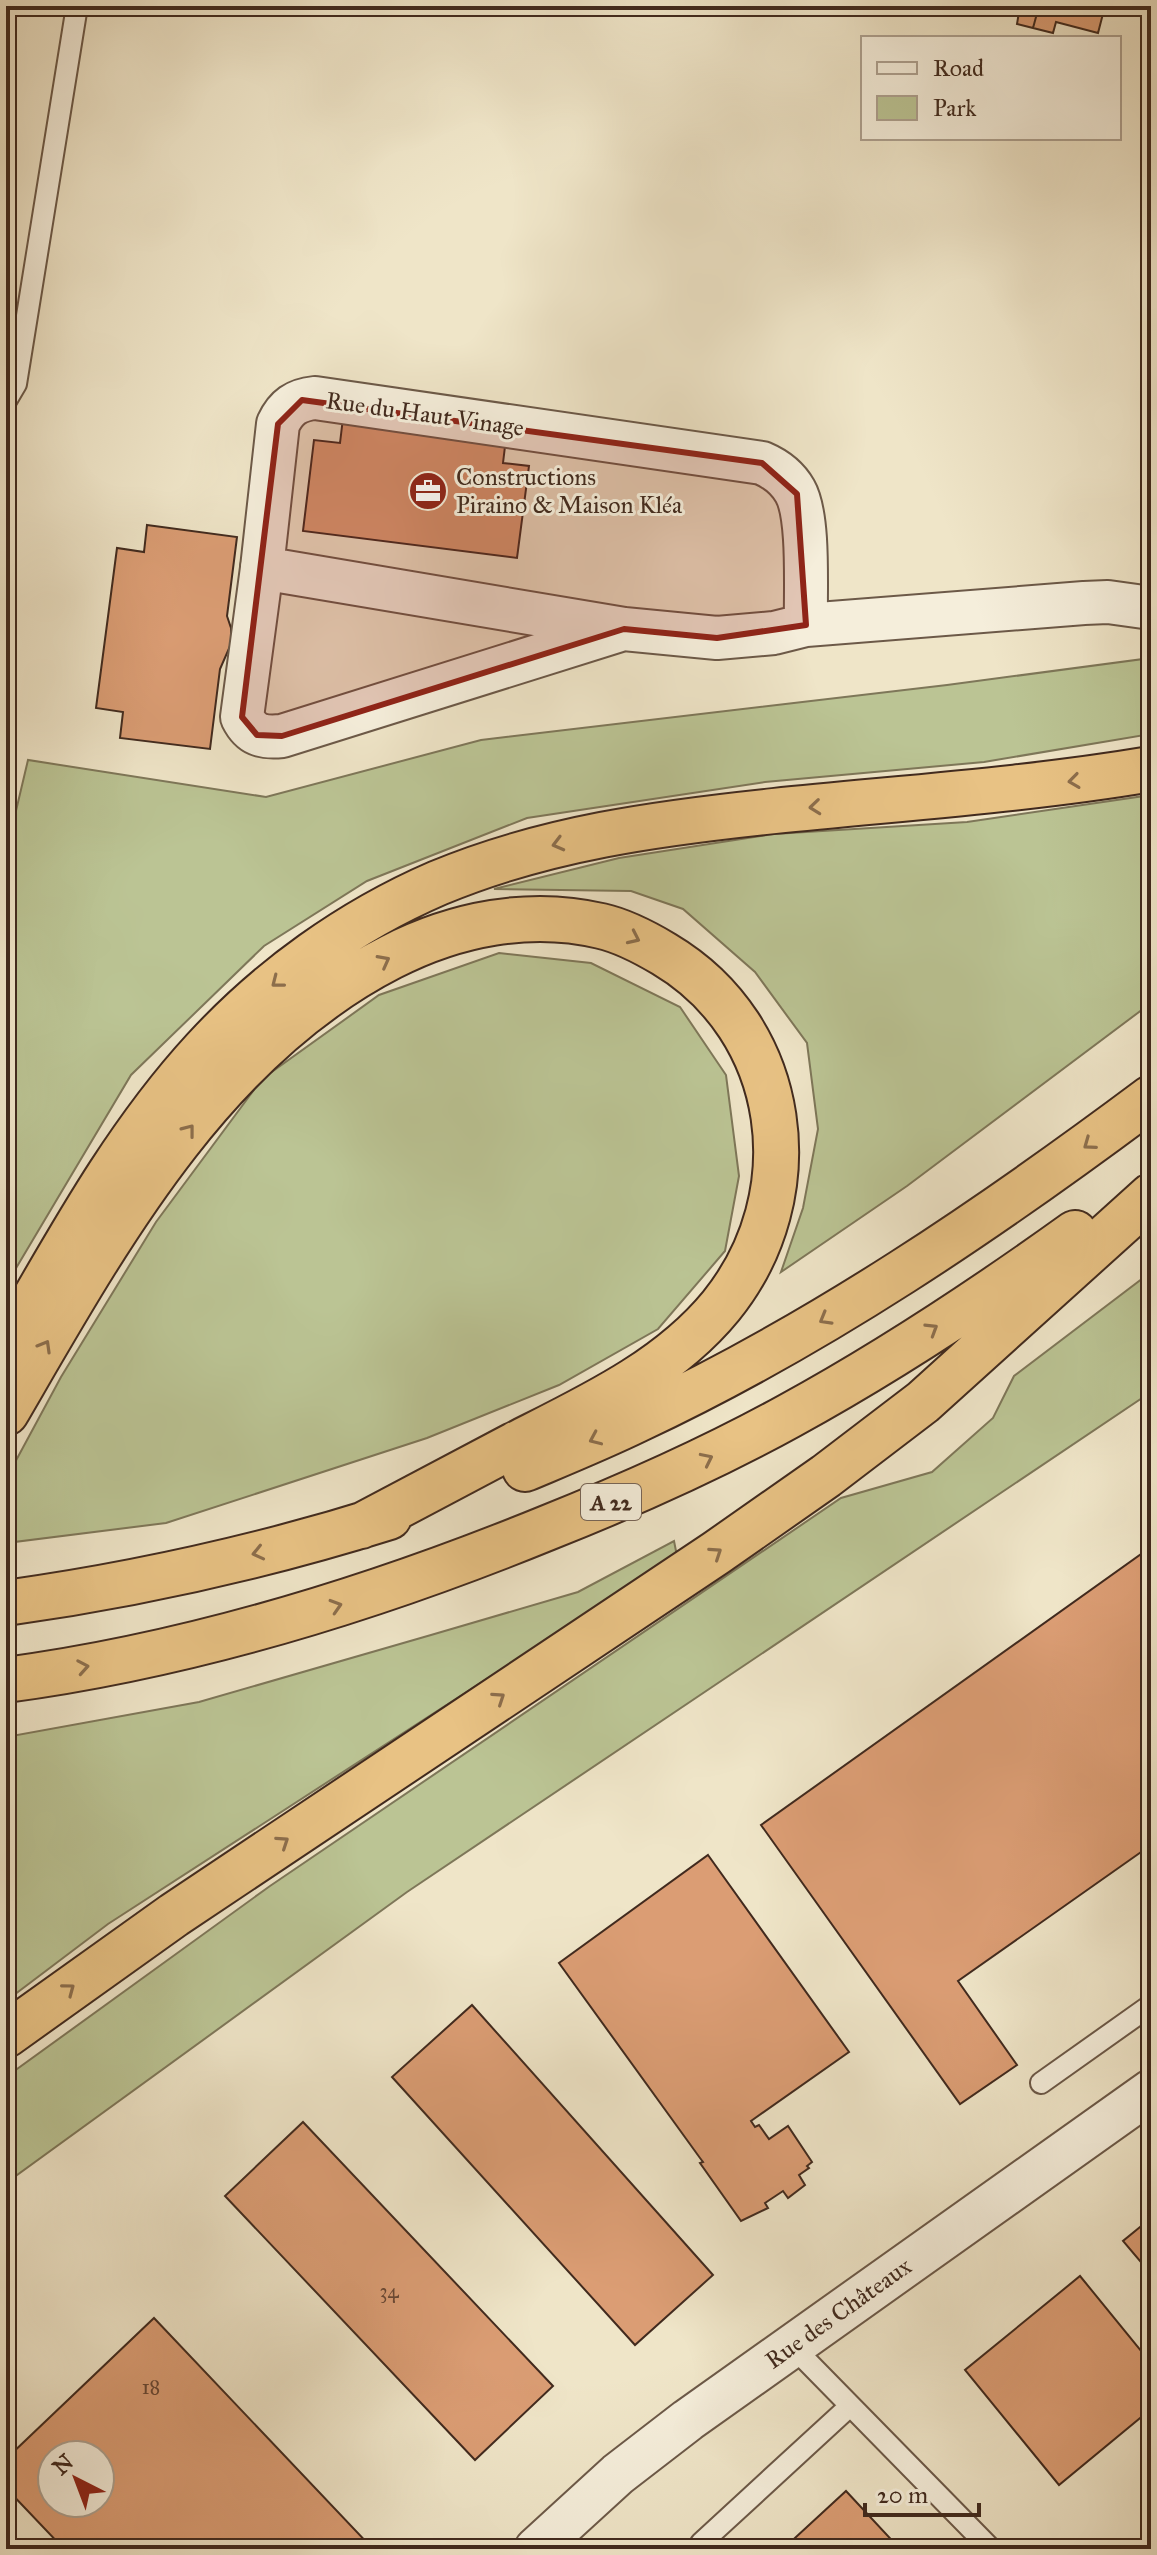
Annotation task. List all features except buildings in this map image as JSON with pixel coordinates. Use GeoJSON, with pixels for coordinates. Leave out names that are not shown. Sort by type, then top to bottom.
{"type":"FeatureCollection","features":[{"type":"Feature","properties":{"kind":"highway"},"geometry":{"type":"LineString","coordinates":[[6,1348],[104,1182],[152,1112],[203,1051],[259,996],[292,970],[351,928],[407,898],[517,855],[648,826],[1064,782],[1151,769]]}},
{"type":"Feature","properties":{"kind":"highway"},"geometry":{"type":"LineString","coordinates":[[6,1413],[84,1280],[155,1175],[229,1082],[280,1031],[308,1009],[359,975],[412,946],[477,926],[523,919],[552,919],[604,926],[629,936],[680,963],[699,978],[721,1002],[753,1048],[773,1106],[777,1144],[772,1198],[756,1253],[724,1303],[706,1324],[669,1356],[570,1416],[361,1526]]}},
{"type":"Feature","properties":{"kind":"highway","name":"A 22"},"geometry":{"type":"LineString","coordinates":[[6,1603],[157,1576],[361,1526],[499,1480],[638,1420],[752,1360],[877,1288],[963,1233],[1151,1098]]}},
{"type":"Feature","properties":{"kind":"highway","name":"A 22"},"geometry":{"type":"LineString","coordinates":[[6,1680],[129,1659],[236,1634],[346,1603],[456,1565],[642,1488],[737,1444],[890,1356],[993,1290],[1151,1177]]}},
{"type":"Feature","properties":{"kind":"highway"},"geometry":{"type":"LineString","coordinates":[[6,2035],[174,1915],[716,1553],[826,1476],[923,1402],[1151,1196]]}},
{"type":"Feature","properties":{"kind":"street","name":"Rue du Haut Vinage"},"geometry":{"type":"LineString","coordinates":[[624,629],[297,732],[267,738],[257,735],[248,728],[242,717],[278,424],[282,414],[291,405],[315,398],[762,463],[786,478],[797,494],[802,513],[806,625]]}},
{"type":"Feature","properties":{"kind":"street"},"geometry":{"type":"LineString","coordinates":[[262,568],[624,629],[717,638],[774,633],[806,625],[1096,602],[1151,608]]}},
{"type":"Feature","properties":{"kind":"street","name":"Rue des Châteaux"},"geometry":{"type":"LineString","coordinates":[[536,2549],[618,2474],[792,2346],[1151,2091]]}},
{"type":"Feature","properties":{"kind":"lane"},"geometry":{"type":"LineString","coordinates":[[6,401],[16,384],[77,6]]}},
{"type":"Feature","properties":{"kind":"lane"},"geometry":{"type":"LineString","coordinates":[[1041,2083],[1151,2005]]}},
{"type":"Feature","properties":{"kind":"lane"},"geometry":{"type":"LineString","coordinates":[[792,2346],[991,2549]]}},
{"type":"Feature","properties":{"kind":"lane"},"geometry":{"type":"LineString","coordinates":[[701,2543],[850,2406]]}},
{"type":"Feature","properties":{"kind":"highlighted area"},"geometry":{"type":"Polygon","coordinates":[[[302,400],[762,463],[797,494],[806,625],[717,638],[624,629],[282,736],[257,735],[242,717],[278,424],[302,400]]]}},
{"type":"Feature","properties":{"kind":"green space"},"geometry":{"type":"Polygon","coordinates":[[[1151,658],[1151,734],[984,762],[765,782],[527,818],[367,881],[264,946],[131,1075],[6,1285],[6,853],[28,760],[266,797],[481,740],[1151,658]]]}},
{"type":"Feature","properties":{"kind":"green space"},"geometry":{"type":"Polygon","coordinates":[[[1151,795],[1151,1003],[907,1186],[781,1272],[803,1208],[818,1129],[807,1043],[755,972],[683,909],[631,891],[494,889],[619,858],[774,834],[967,822],[1151,795]]]}},
{"type":"Feature","properties":{"kind":"green space"},"geometry":{"type":"Polygon","coordinates":[[[499,953],[591,963],[680,1007],[726,1075],[739,1176],[725,1251],[658,1329],[559,1385],[427,1438],[166,1523],[6,1543],[6,1479],[61,1377],[156,1222],[262,1079],[379,995],[499,953]]]}},
{"type":"Feature","properties":{"kind":"green space"},"geometry":{"type":"Polygon","coordinates":[[[1151,1272],[1151,1392],[407,1892],[6,2183],[6,2077],[270,1886],[841,1498],[932,1472],[993,1418],[1014,1376],[1151,1272]]]}},
{"type":"Feature","properties":{"kind":"green space"},"geometry":{"type":"Polygon","coordinates":[[[674,1541],[677,1556],[108,1924],[6,2001],[6,1737],[199,1702],[578,1592],[674,1541]]]}},
{"type":"Feature","properties":{"kind":"place","name":"Constructions Piraino & Maison Kléa"},"geometry":{"type":"Point","coordinates":[428,491]}}]}
